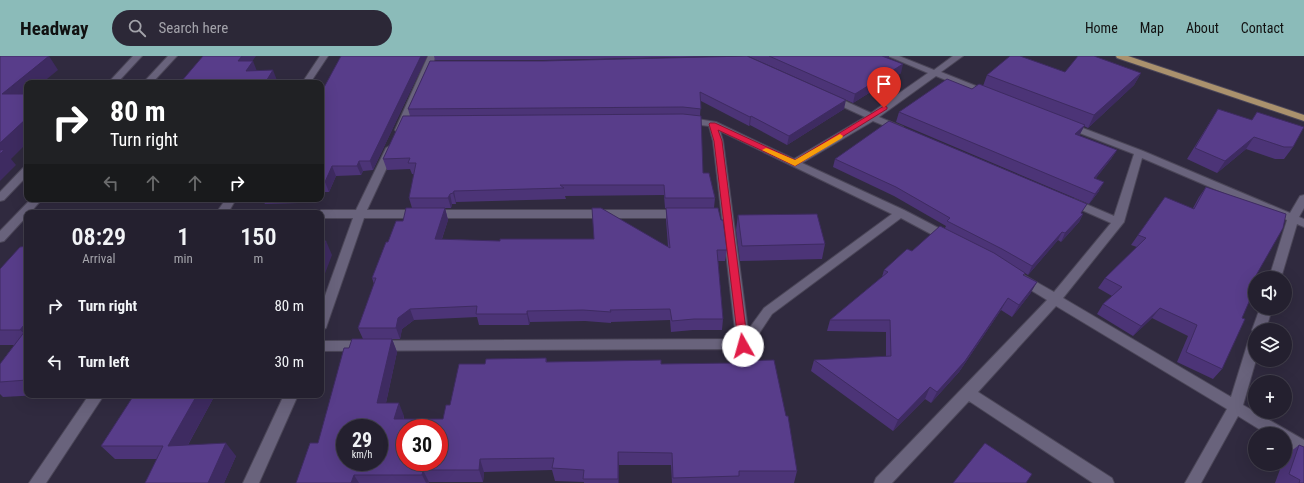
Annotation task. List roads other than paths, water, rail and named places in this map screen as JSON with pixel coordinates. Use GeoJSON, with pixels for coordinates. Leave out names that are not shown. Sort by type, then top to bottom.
{"type":"FeatureCollection","features":[{"type":"Feature","properties":{"kind":"main road"},"geometry":{"type":"LineString","coordinates":[[1120,56],[1304,118]]}},
{"type":"Feature","properties":{"kind":"street"},"geometry":{"type":"LineString","coordinates":[[115,80],[138,56]]}},
{"type":"Feature","properties":{"kind":"street"},"geometry":{"type":"LineString","coordinates":[[150,80],[173,56]]}},
{"type":"Feature","properties":{"kind":"street"},"geometry":{"type":"LineString","coordinates":[[308,80],[324,56]]}},
{"type":"Feature","properties":{"kind":"street"},"geometry":{"type":"LineString","coordinates":[[892,56],[1000,99]]}},
{"type":"Feature","properties":{"kind":"street"},"geometry":{"type":"LineString","coordinates":[[795,164],[872,117],[959,56]]}},
{"type":"Feature","properties":{"kind":"street"},"geometry":{"type":"LineString","coordinates":[[324,316],[360,213],[432,62]]}},
{"type":"Feature","properties":{"kind":"street"},"geometry":{"type":"LineString","coordinates":[[823,94],[908,132]]}},
{"type":"Feature","properties":{"kind":"street"},"geometry":{"type":"LineString","coordinates":[[676,120],[713,124],[958,242]]}},
{"type":"Feature","properties":{"kind":"street"},"geometry":{"type":"LineString","coordinates":[[403,122],[419,122]]}},
{"type":"Feature","properties":{"kind":"street"},"geometry":{"type":"LineString","coordinates":[[1059,122],[1139,153],[1299,220]]}},
{"type":"Feature","properties":{"kind":"street"},"geometry":{"type":"LineString","coordinates":[[713,124],[718,141],[723,214],[743,346]]}},
{"type":"Feature","properties":{"kind":"street"},"geometry":{"type":"LineString","coordinates":[[882,483],[1055,299],[1118,222],[1139,153]]}},
{"type":"Feature","properties":{"kind":"street"},"geometry":{"type":"LineString","coordinates":[[0,198],[24,173]]}},
{"type":"Feature","properties":{"kind":"street"},"geometry":{"type":"LineString","coordinates":[[1060,197],[1118,222]]}},
{"type":"Feature","properties":{"kind":"street"},"geometry":{"type":"LineString","coordinates":[[1278,271],[1299,220],[1304,198]]}},
{"type":"Feature","properties":{"kind":"street"},"geometry":{"type":"LineString","coordinates":[[27,210],[34,202]]}},
{"type":"Feature","properties":{"kind":"street"},"geometry":{"type":"LineString","coordinates":[[0,238],[24,213]]}},
{"type":"Feature","properties":{"kind":"street"},"geometry":{"type":"LineString","coordinates":[[743,346],[768,311],[900,213]]}},
{"type":"Feature","properties":{"kind":"street"},"geometry":{"type":"LineString","coordinates":[[324,214],[695,214]]}},
{"type":"Feature","properties":{"kind":"street"},"geometry":{"type":"LineString","coordinates":[[1008,271],[1268,427]]}},
{"type":"Feature","properties":{"kind":"street"},"geometry":{"type":"LineString","coordinates":[[324,346],[733,344],[743,346]]}},
{"type":"Feature","properties":{"kind":"street"},"geometry":{"type":"LineString","coordinates":[[1193,483],[1235,408],[1248,365]]}},
{"type":"Feature","properties":{"kind":"street"},"geometry":{"type":"LineString","coordinates":[[968,393],[1106,483]]}},
{"type":"Feature","properties":{"kind":"street"},"geometry":{"type":"LineString","coordinates":[[37,483],[95,398]]}},
{"type":"Feature","properties":{"kind":"street"},"geometry":{"type":"LineString","coordinates":[[252,483],[290,398]]}},
{"type":"Feature","properties":{"kind":"street"},"geometry":{"type":"LineString","coordinates":[[1292,441],[1304,448]]}}]}
